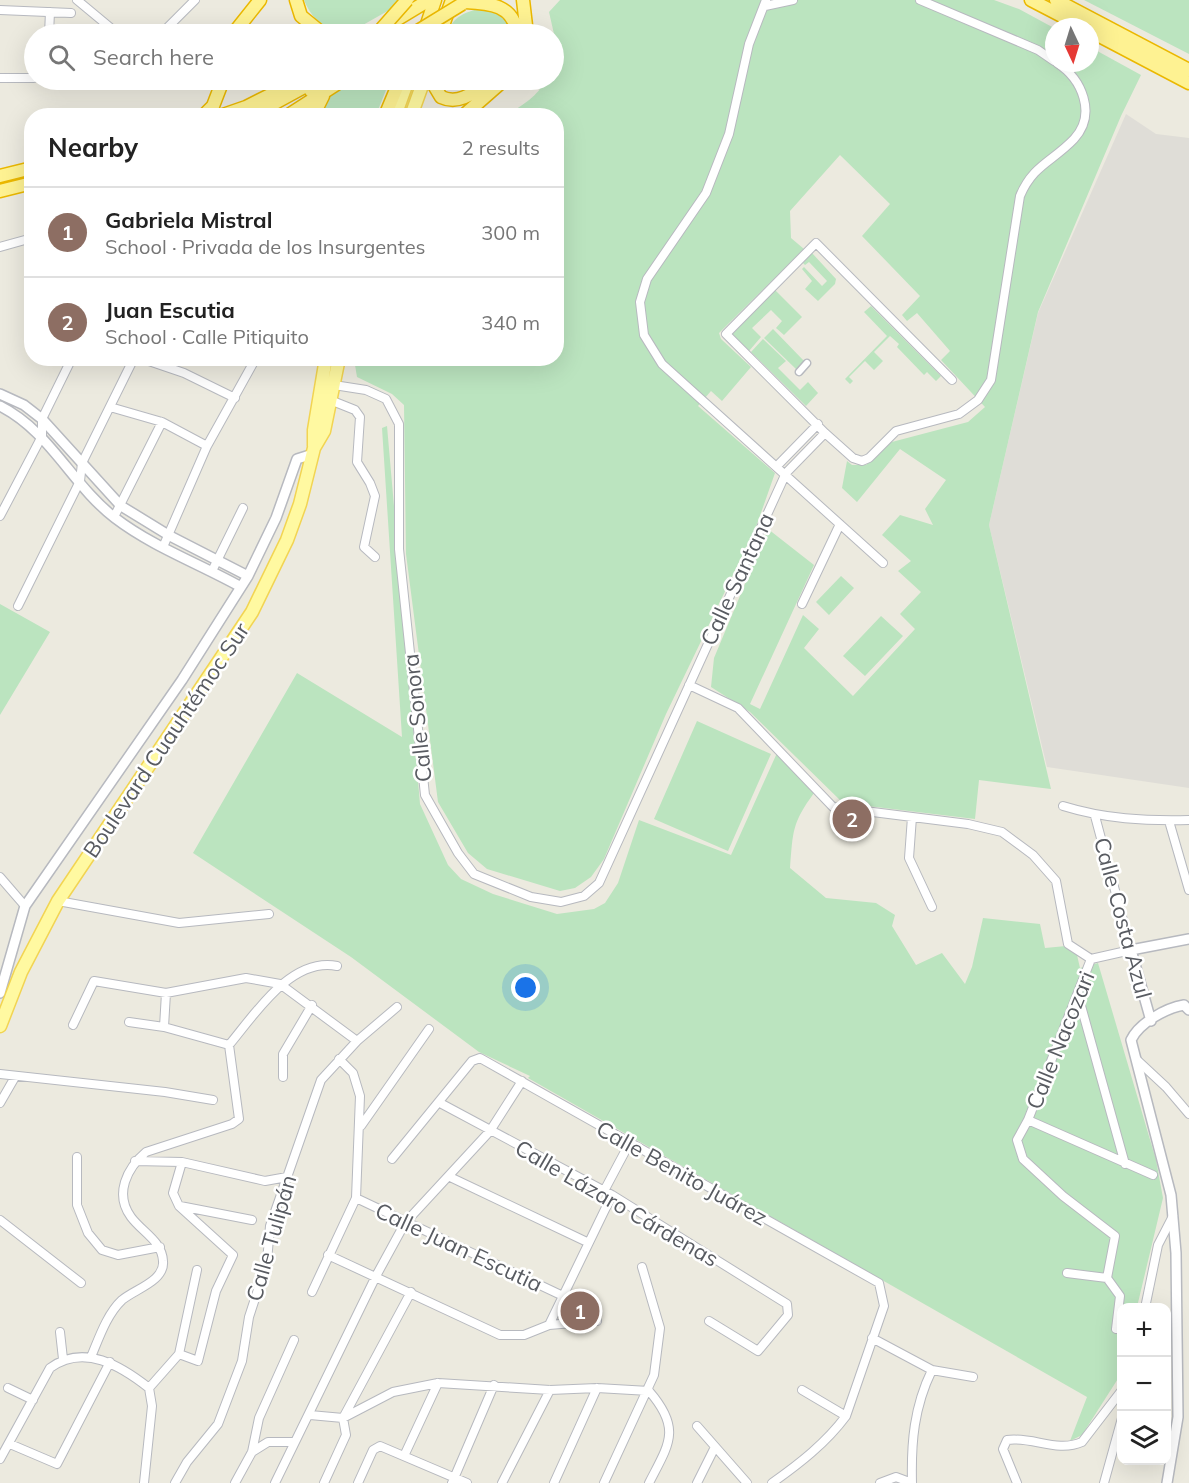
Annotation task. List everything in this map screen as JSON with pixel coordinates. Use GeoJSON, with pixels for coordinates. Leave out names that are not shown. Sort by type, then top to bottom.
{"type":"FeatureCollection","features":[{"type":"Feature","properties":{"kind":"highway"},"geometry":{"type":"LineString","coordinates":[[241,24],[260,0]]}},
{"type":"Feature","properties":{"kind":"highway"},"geometry":{"type":"LineString","coordinates":[[296,0],[301,15],[311,24]]}},
{"type":"Feature","properties":{"kind":"highway"},"geometry":{"type":"LineString","coordinates":[[387,24],[412,4],[429,0]]}},
{"type":"Feature","properties":{"kind":"highway"},"geometry":{"type":"LineString","coordinates":[[427,24],[435,0]]}},
{"type":"Feature","properties":{"kind":"highway"},"geometry":{"type":"LineString","coordinates":[[524,0],[526,24]]}},
{"type":"Feature","properties":{"kind":"highway"},"geometry":{"type":"LineString","coordinates":[[1031,0],[1066,18]]}},
{"type":"Feature","properties":{"kind":"highway"},"geometry":{"type":"LineString","coordinates":[[1056,0],[1189,70]]}},
{"type":"Feature","properties":{"kind":"highway"},"geometry":{"type":"LineString","coordinates":[[428,24],[462,2],[492,4],[506,10],[515,24]]}},
{"type":"Feature","properties":{"kind":"highway"},"geometry":{"type":"LineString","coordinates":[[447,24],[462,2]]}},
{"type":"Feature","properties":{"kind":"highway"},"geometry":{"type":"LineString","coordinates":[[394,24],[412,4]]}},
{"type":"Feature","properties":{"kind":"highway"},"geometry":{"type":"LineString","coordinates":[[1099,36],[1189,83]]}},
{"type":"Feature","properties":{"kind":"highway"},"geometry":{"type":"LineString","coordinates":[[211,108],[219,90]]}},
{"type":"Feature","properties":{"kind":"highway"},"geometry":{"type":"LineString","coordinates":[[243,108],[280,90]]}},
{"type":"Feature","properties":{"kind":"highway"},"geometry":{"type":"LineString","coordinates":[[265,108],[298,90]]}},
{"type":"Feature","properties":{"kind":"highway"},"geometry":{"type":"LineString","coordinates":[[284,108],[319,90]]}},
{"type":"Feature","properties":{"kind":"highway"},"geometry":{"type":"LineString","coordinates":[[298,108],[323,90]]}},
{"type":"Feature","properties":{"kind":"highway"},"geometry":{"type":"LineString","coordinates":[[316,108],[321,97],[328,90]]}},
{"type":"Feature","properties":{"kind":"highway"},"geometry":{"type":"LineString","coordinates":[[388,108],[396,90]]}},
{"type":"Feature","properties":{"kind":"highway"},"geometry":{"type":"LineString","coordinates":[[437,90],[441,97],[454,100],[469,96],[476,90]]}},
{"type":"Feature","properties":{"kind":"highway"},"geometry":{"type":"LineString","coordinates":[[472,108],[493,90]]}},
{"type":"Feature","properties":{"kind":"highway"},"geometry":{"type":"LineString","coordinates":[[0,176],[24,170]]}},
{"type":"Feature","properties":{"kind":"highway"},"geometry":{"type":"LineString","coordinates":[[0,191],[24,185]]}},
{"type":"Feature","properties":{"kind":"main road"},"geometry":{"type":"LineString","coordinates":[[398,108],[404,90]]}},
{"type":"Feature","properties":{"kind":"main road"},"geometry":{"type":"LineString","coordinates":[[414,108],[420,90]]}},
{"type":"Feature","properties":{"kind":"main road","name":"Boulevard Cuauhtémoc Sur"},"geometry":{"type":"LineString","coordinates":[[314,451],[314,430],[325,366]]}},
{"type":"Feature","properties":{"kind":"main road","name":"Boulevard Cuauhtémoc Sur"},"geometry":{"type":"LineString","coordinates":[[0,1026],[21,972],[58,901],[252,612],[287,540],[314,451],[324,431],[338,366]]}},
{"type":"Feature","properties":{"kind":"street"},"geometry":{"type":"LineString","coordinates":[[78,0],[106,24]]}},
{"type":"Feature","properties":{"kind":"street"},"geometry":{"type":"LineString","coordinates":[[171,24],[195,0]]}},
{"type":"Feature","properties":{"kind":"street"},"geometry":{"type":"LineString","coordinates":[[793,0],[766,3],[749,44],[729,134],[706,193],[647,279],[640,302],[644,335],[662,364],[883,563]]}},
{"type":"Feature","properties":{"kind":"street"},"geometry":{"type":"LineString","coordinates":[[920,0],[1045,55]]}},
{"type":"Feature","properties":{"kind":"street"},"geometry":{"type":"LineString","coordinates":[[0,10],[71,13]]}},
{"type":"Feature","properties":{"kind":"street"},"geometry":{"type":"LineString","coordinates":[[49,24],[50,12]]}},
{"type":"Feature","properties":{"kind":"street"},"geometry":{"type":"LineString","coordinates":[[952,380],[816,243],[726,334],[825,433],[853,458],[862,461],[869,458],[896,431],[959,414],[978,400],[991,380],[1020,196],[1027,179],[1075,138],[1084,116],[1085,96],[1069,72]]}},
{"type":"Feature","properties":{"kind":"street"},"geometry":{"type":"LineString","coordinates":[[0,78],[24,78]]}},
{"type":"Feature","properties":{"kind":"street"},"geometry":{"type":"LineString","coordinates":[[0,247],[24,240]]}},
{"type":"Feature","properties":{"kind":"street"},"geometry":{"type":"LineString","coordinates":[[799,372],[807,363]]}},
{"type":"Feature","properties":{"kind":"street"},"geometry":{"type":"LineString","coordinates":[[0,516],[42,436],[42,419],[68,366]]}},
{"type":"Feature","properties":{"kind":"street"},"geometry":{"type":"LineString","coordinates":[[18,606],[80,481],[82,463],[130,366]]}},
{"type":"Feature","properties":{"kind":"street"},"geometry":{"type":"LineString","coordinates":[[163,366],[184,373],[235,398]]}},
{"type":"Feature","properties":{"kind":"street"},"geometry":{"type":"LineString","coordinates":[[163,547],[170,536],[207,446],[252,366]]}},
{"type":"Feature","properties":{"kind":"street","name":"Calle Sonora"},"geometry":{"type":"LineString","coordinates":[[334,385],[366,390],[386,399],[399,424],[399,549],[425,795],[458,853],[474,874],[531,897],[561,902],[584,896],[598,883],[689,685]]}},
{"type":"Feature","properties":{"kind":"street"},"geometry":{"type":"LineString","coordinates":[[0,393],[24,405],[42,419],[121,506],[170,536],[248,576]]}},
{"type":"Feature","properties":{"kind":"street"},"geometry":{"type":"LineString","coordinates":[[330,400],[355,410],[360,417],[357,462],[375,496],[364,547],[375,557]]}},
{"type":"Feature","properties":{"kind":"street"},"geometry":{"type":"LineString","coordinates":[[0,406],[19,415],[42,436],[114,517],[163,547],[241,587]]}},
{"type":"Feature","properties":{"kind":"street"},"geometry":{"type":"LineString","coordinates":[[110,407],[162,422],[207,446]]}},
{"type":"Feature","properties":{"kind":"street"},"geometry":{"type":"LineString","coordinates":[[114,517],[162,422]]}},
{"type":"Feature","properties":{"kind":"street"},"geometry":{"type":"LineString","coordinates":[[777,466],[818,424]]}},
{"type":"Feature","properties":{"kind":"street","name":"Calle Santana"},"geometry":{"type":"LineString","coordinates":[[689,685],[786,474],[825,433]]}},
{"type":"Feature","properties":{"kind":"street"},"geometry":{"type":"LineString","coordinates":[[0,993],[25,906],[182,680],[248,576],[276,518],[297,459],[314,451]]}},
{"type":"Feature","properties":{"kind":"street"},"geometry":{"type":"LineString","coordinates":[[212,571],[243,508]]}},
{"type":"Feature","properties":{"kind":"street"},"geometry":{"type":"LineString","coordinates":[[802,604],[840,524]]}},
{"type":"Feature","properties":{"kind":"street"},"geometry":{"type":"LineString","coordinates":[[689,685],[738,708],[833,807],[968,824],[1002,832],[1033,855],[1056,881],[1068,944],[1091,959],[1189,939]]}},
{"type":"Feature","properties":{"kind":"street"},"geometry":{"type":"LineString","coordinates":[[1063,806],[1095,816],[1135,821],[1189,820]]}},
{"type":"Feature","properties":{"kind":"street","name":"Calle Costa Azul"},"geometry":{"type":"LineString","coordinates":[[1095,816],[1151,1021]]}},
{"type":"Feature","properties":{"kind":"street"},"geometry":{"type":"LineString","coordinates":[[912,817],[909,858],[932,907]]}},
{"type":"Feature","properties":{"kind":"street"},"geometry":{"type":"LineString","coordinates":[[1169,821],[1189,890]]}},
{"type":"Feature","properties":{"kind":"street"},"geometry":{"type":"LineString","coordinates":[[0,877],[25,906]]}},
{"type":"Feature","properties":{"kind":"street"},"geometry":{"type":"LineString","coordinates":[[58,901],[178,923],[269,914]]}},
{"type":"Feature","properties":{"kind":"street","name":"Calle Nacozari"},"geometry":{"type":"LineString","coordinates":[[1091,959],[1028,1120],[1017,1140],[1023,1159],[1063,1196],[1115,1236],[1107,1278]]}},
{"type":"Feature","properties":{"kind":"street"},"geometry":{"type":"LineString","coordinates":[[91,1357],[106,1322],[121,1301],[159,1276],[164,1263],[160,1247],[130,1216],[123,1198],[124,1178],[135,1161],[146,1152],[232,1124],[239,1119],[229,1045],[280,984],[320,965],[337,966]]}},
{"type":"Feature","properties":{"kind":"street"},"geometry":{"type":"LineString","coordinates":[[73,1025],[94,981],[166,993],[246,978],[280,984],[312,1005],[357,1041]]}},
{"type":"Feature","properties":{"kind":"street"},"geometry":{"type":"LineString","coordinates":[[164,1027],[166,993]]}},
{"type":"Feature","properties":{"kind":"street"},"geometry":{"type":"LineString","coordinates":[[1078,994],[1125,1164]]}},
{"type":"Feature","properties":{"kind":"street"},"geometry":{"type":"LineString","coordinates":[[283,1077],[284,1054],[312,1005]]}},
{"type":"Feature","properties":{"kind":"street","name":"Calle Tulipán"},"geometry":{"type":"LineString","coordinates":[[174,1483],[187,1462],[218,1424],[242,1361],[249,1317],[267,1262],[270,1226],[321,1080],[357,1041],[397,1007]]}},
{"type":"Feature","properties":{"kind":"street"},"geometry":{"type":"LineString","coordinates":[[1167,1483],[1178,1418],[1173,1216],[1171,1195],[1131,1045],[1133,1035],[1151,1021],[1173,1007],[1187,1007]]}},
{"type":"Feature","properties":{"kind":"street"},"geometry":{"type":"LineString","coordinates":[[129,1022],[164,1027],[229,1045]]}},
{"type":"Feature","properties":{"kind":"street"},"geometry":{"type":"LineString","coordinates":[[360,1127],[429,1029]]}},
{"type":"Feature","properties":{"kind":"street"},"geometry":{"type":"LineString","coordinates":[[1133,1057],[1166,1087],[1189,1114]]}},
{"type":"Feature","properties":{"kind":"street","name":"Calle Benito Juárez"},"geometry":{"type":"LineString","coordinates":[[440,1103],[475,1059],[480,1058],[628,1144],[879,1283],[884,1306],[872,1338]]}},
{"type":"Feature","properties":{"kind":"street"},"geometry":{"type":"LineString","coordinates":[[312,1292],[356,1198],[360,1127],[358,1083],[353,1073],[339,1059]]}},
{"type":"Feature","properties":{"kind":"street"},"geometry":{"type":"LineString","coordinates":[[0,1074],[165,1092],[213,1100]]}},
{"type":"Feature","properties":{"kind":"street"},"geometry":{"type":"LineString","coordinates":[[0,1103],[15,1077]]}},
{"type":"Feature","properties":{"kind":"street"},"geometry":{"type":"LineString","coordinates":[[275,1483],[376,1276],[405,1222],[450,1177],[490,1131],[522,1081]]}},
{"type":"Feature","properties":{"kind":"street"},"geometry":{"type":"LineString","coordinates":[[392,1159],[440,1103]]}},
{"type":"Feature","properties":{"kind":"street","name":"Calle Lázaro Cárdenas"},"geometry":{"type":"LineString","coordinates":[[440,1103],[608,1193],[788,1304],[790,1309],[788,1315],[758,1351],[710,1321]]}},
{"type":"Feature","properties":{"kind":"street"},"geometry":{"type":"LineString","coordinates":[[1028,1120],[1153,1175]]}},
{"type":"Feature","properties":{"kind":"street"},"geometry":{"type":"LineString","coordinates":[[549,1325],[628,1144]]}},
{"type":"Feature","properties":{"kind":"street"},"geometry":{"type":"LineString","coordinates":[[77,1157],[77,1205],[88,1233],[102,1250],[118,1256],[160,1247]]}},
{"type":"Feature","properties":{"kind":"street"},"geometry":{"type":"LineString","coordinates":[[135,1161],[182,1162],[265,1181],[287,1177]]}},
{"type":"Feature","properties":{"kind":"street"},"geometry":{"type":"LineString","coordinates":[[179,1354],[198,1361],[216,1291],[233,1256],[179,1206],[173,1192],[182,1162]]}},
{"type":"Feature","properties":{"kind":"street"},"geometry":{"type":"LineString","coordinates":[[450,1177],[587,1242]]}},
{"type":"Feature","properties":{"kind":"street","name":"Calle Juan Escutia"},"geometry":{"type":"LineString","coordinates":[[356,1198],[563,1296]]}},
{"type":"Feature","properties":{"kind":"street"},"geometry":{"type":"LineString","coordinates":[[179,1206],[252,1220]]}},
{"type":"Feature","properties":{"kind":"street"},"geometry":{"type":"LineString","coordinates":[[1146,1303],[1158,1245],[1173,1216]]}},
{"type":"Feature","properties":{"kind":"street"},"geometry":{"type":"LineString","coordinates":[[0,1220],[81,1283]]}},
{"type":"Feature","properties":{"kind":"street"},"geometry":{"type":"LineString","coordinates":[[328,1255],[501,1335],[524,1335],[549,1325],[597,1321]]}},
{"type":"Feature","properties":{"kind":"street"},"geometry":{"type":"LineString","coordinates":[[604,1483],[649,1391],[654,1375],[660,1328],[642,1267]]}},
{"type":"Feature","properties":{"kind":"street"},"geometry":{"type":"LineString","coordinates":[[149,1388],[179,1354],[197,1270]]}},
{"type":"Feature","properties":{"kind":"street"},"geometry":{"type":"LineString","coordinates":[[1067,1272],[1107,1278],[1120,1296],[1116,1329]]}},
{"type":"Feature","properties":{"kind":"street"},"geometry":{"type":"LineString","coordinates":[[324,1483],[346,1436],[343,1418],[411,1292]]}},
{"type":"Feature","properties":{"kind":"street"},"geometry":{"type":"LineString","coordinates":[[60,1332],[63,1359]]}},
{"type":"Feature","properties":{"kind":"street"},"geometry":{"type":"LineString","coordinates":[[772,1483],[797,1466],[835,1431],[846,1416],[872,1338],[932,1370],[973,1377]]}},
{"type":"Feature","properties":{"kind":"street"},"geometry":{"type":"LineString","coordinates":[[235,1483],[252,1452],[259,1418],[294,1340]]}},
{"type":"Feature","properties":{"kind":"street"},"geometry":{"type":"LineString","coordinates":[[0,1459],[50,1368],[63,1359],[91,1357],[110,1362],[149,1388],[152,1406],[144,1483]]}},
{"type":"Feature","properties":{"kind":"street"},"geometry":{"type":"LineString","coordinates":[[10,1444],[57,1464],[110,1362]]}},
{"type":"Feature","properties":{"kind":"street"},"geometry":{"type":"LineString","coordinates":[[880,1483],[896,1476],[912,1483],[913,1429],[920,1395],[932,1370]]}},
{"type":"Feature","properties":{"kind":"street"},"geometry":{"type":"LineString","coordinates":[[310,1415],[343,1418],[393,1392],[438,1383],[550,1390],[597,1388],[649,1391],[660,1403],[668,1421],[670,1441],[649,1483]]}},
{"type":"Feature","properties":{"kind":"street"},"geometry":{"type":"LineString","coordinates":[[404,1456],[438,1383]]}},
{"type":"Feature","properties":{"kind":"street"},"geometry":{"type":"LineString","coordinates":[[454,1480],[494,1385]]}},
{"type":"Feature","properties":{"kind":"street"},"geometry":{"type":"LineString","coordinates":[[8,1388],[33,1400]]}},
{"type":"Feature","properties":{"kind":"street"},"geometry":{"type":"LineString","coordinates":[[554,1483],[597,1388]]}},
{"type":"Feature","properties":{"kind":"street"},"geometry":{"type":"LineString","coordinates":[[502,1483],[550,1390]]}},
{"type":"Feature","properties":{"kind":"street"},"geometry":{"type":"LineString","coordinates":[[802,1390],[846,1416]]}},
{"type":"Feature","properties":{"kind":"street"},"geometry":{"type":"LineString","coordinates":[[1017,1483],[1003,1449],[1007,1440],[1060,1446],[1077,1444],[1082,1442],[1117,1396]]}},
{"type":"Feature","properties":{"kind":"street"},"geometry":{"type":"LineString","coordinates":[[697,1426],[747,1483]]}},
{"type":"Feature","properties":{"kind":"street"},"geometry":{"type":"LineString","coordinates":[[1104,1483],[1117,1436]]}},
{"type":"Feature","properties":{"kind":"street"},"geometry":{"type":"LineString","coordinates":[[252,1452],[267,1442],[294,1442]]}},
{"type":"Feature","properties":{"kind":"street"},"geometry":{"type":"LineString","coordinates":[[358,1483],[373,1450],[380,1446],[454,1480],[467,1483]]}},
{"type":"Feature","properties":{"kind":"street"},"geometry":{"type":"LineString","coordinates":[[697,1483],[716,1447]]}},
{"type":"Feature","properties":{"kind":"shaded area"},"geometry":{"type":"Polygon","coordinates":[[[1126,114],[1156,134],[1189,138],[1189,788],[1047,767],[989,525],[1038,313],[1126,114]]]}},
{"type":"Feature","properties":{"kind":"green space"},"geometry":{"type":"Polygon","coordinates":[[[304,0],[407,0],[365,24],[322,24],[311,13],[304,0]]]}},
{"type":"Feature","properties":{"kind":"green space"},"geometry":{"type":"Polygon","coordinates":[[[560,0],[994,0],[1019,9],[1045,23],[1045,72],[1099,72],[1099,52],[1141,75],[1121,116],[1038,312],[989,525],[1051,789],[979,780],[975,819],[843,803],[750,712],[711,687],[714,658],[768,529],[814,565],[750,704],[760,709],[803,615],[819,629],[804,648],[853,696],[915,629],[900,614],[921,592],[898,571],[911,561],[882,535],[900,515],[933,525],[925,509],[946,480],[900,449],[857,502],[842,488],[847,461],[852,465],[866,465],[888,443],[968,422],[985,407],[941,360],[950,351],[917,313],[907,321],[902,315],[920,296],[862,236],[890,204],[840,155],[790,211],[791,238],[804,249],[719,333],[721,339],[751,367],[722,401],[711,391],[698,406],[775,473],[756,527],[666,714],[604,859],[591,877],[575,888],[560,891],[487,869],[468,853],[438,802],[406,554],[404,405],[392,394],[357,377],[355,366],[564,366],[564,108],[517,108],[539,90],[564,90],[564,24],[552,24],[549,12],[560,0]]]}},
{"type":"Feature","properties":{"kind":"green space"},"geometry":{"type":"Polygon","coordinates":[[[1084,0],[1189,0],[1189,54],[1084,0]]]}},
{"type":"Feature","properties":{"kind":"green space"},"geometry":{"type":"Polygon","coordinates":[[[484,8],[502,17],[507,24],[451,24],[471,11],[484,8]]]}},
{"type":"Feature","properties":{"kind":"green space"},"geometry":{"type":"Polygon","coordinates":[[[337,90],[386,90],[379,108],[321,108],[337,90]]]}},
{"type":"Feature","properties":{"kind":"green space"},"geometry":{"type":"Polygon","coordinates":[[[812,253],[836,279],[835,284],[818,301],[805,289],[812,281],[802,269],[804,267],[822,286],[827,281],[809,262],[805,265],[803,263],[812,253]]]}},
{"type":"Feature","properties":{"kind":"green space"},"geometry":{"type":"Polygon","coordinates":[[[775,290],[802,317],[784,335],[776,328],[782,321],[771,310],[752,328],[761,337],[749,351],[732,334],[775,290]]]}},
{"type":"Feature","properties":{"kind":"green space"},"geometry":{"type":"Polygon","coordinates":[[[871,306],[941,376],[936,381],[927,372],[924,375],[897,347],[899,344],[890,336],[874,352],[883,361],[874,370],[865,361],[849,377],[853,381],[850,384],[845,379],[887,336],[864,312],[871,306]]]}},
{"type":"Feature","properties":{"kind":"green space"},"geometry":{"type":"Polygon","coordinates":[[[773,329],[805,362],[797,370],[764,338],[773,329]]]}},
{"type":"Feature","properties":{"kind":"green space"},"geometry":{"type":"Polygon","coordinates":[[[763,339],[786,361],[778,368],[800,390],[808,382],[818,393],[806,406],[751,352],[763,339]]]}},
{"type":"Feature","properties":{"kind":"green space"},"geometry":{"type":"Polygon","coordinates":[[[387,426],[420,804],[448,865],[461,879],[493,894],[557,914],[594,909],[605,903],[618,883],[639,820],[731,855],[777,753],[814,793],[801,812],[795,828],[790,868],[826,898],[876,903],[895,915],[892,926],[916,965],[942,953],[965,984],[972,967],[983,918],[1040,924],[1045,948],[1066,946],[1077,955],[1080,968],[1098,963],[1156,1160],[1163,1198],[1138,1303],[1117,1303],[1117,1380],[1082,1435],[1070,1441],[1087,1397],[528,1078],[530,1076],[479,1052],[351,957],[193,853],[297,673],[402,737],[382,428],[387,426]]]}},
{"type":"Feature","properties":{"kind":"green space"},"geometry":{"type":"Polygon","coordinates":[[[841,576],[854,588],[829,615],[816,602],[841,576]]]}},
{"type":"Feature","properties":{"kind":"green space"},"geometry":{"type":"Polygon","coordinates":[[[0,604],[50,632],[0,715],[0,604]]]}},
{"type":"Feature","properties":{"kind":"green space"},"geometry":{"type":"Polygon","coordinates":[[[881,616],[903,636],[865,676],[843,656],[881,616]]]}},
{"type":"Feature","properties":{"kind":"green space"},"geometry":{"type":"Polygon","coordinates":[[[697,721],[771,754],[728,851],[654,819],[697,721]]]}},
{"type":"Feature","properties":{"kind":"place","name":"Juan Escutia"},"geometry":{"type":"Point","coordinates":[852,819]}},
{"type":"Feature","properties":{"kind":"place","name":"Gabriela Mistral"},"geometry":{"type":"Point","coordinates":[580,1311]}}]}
